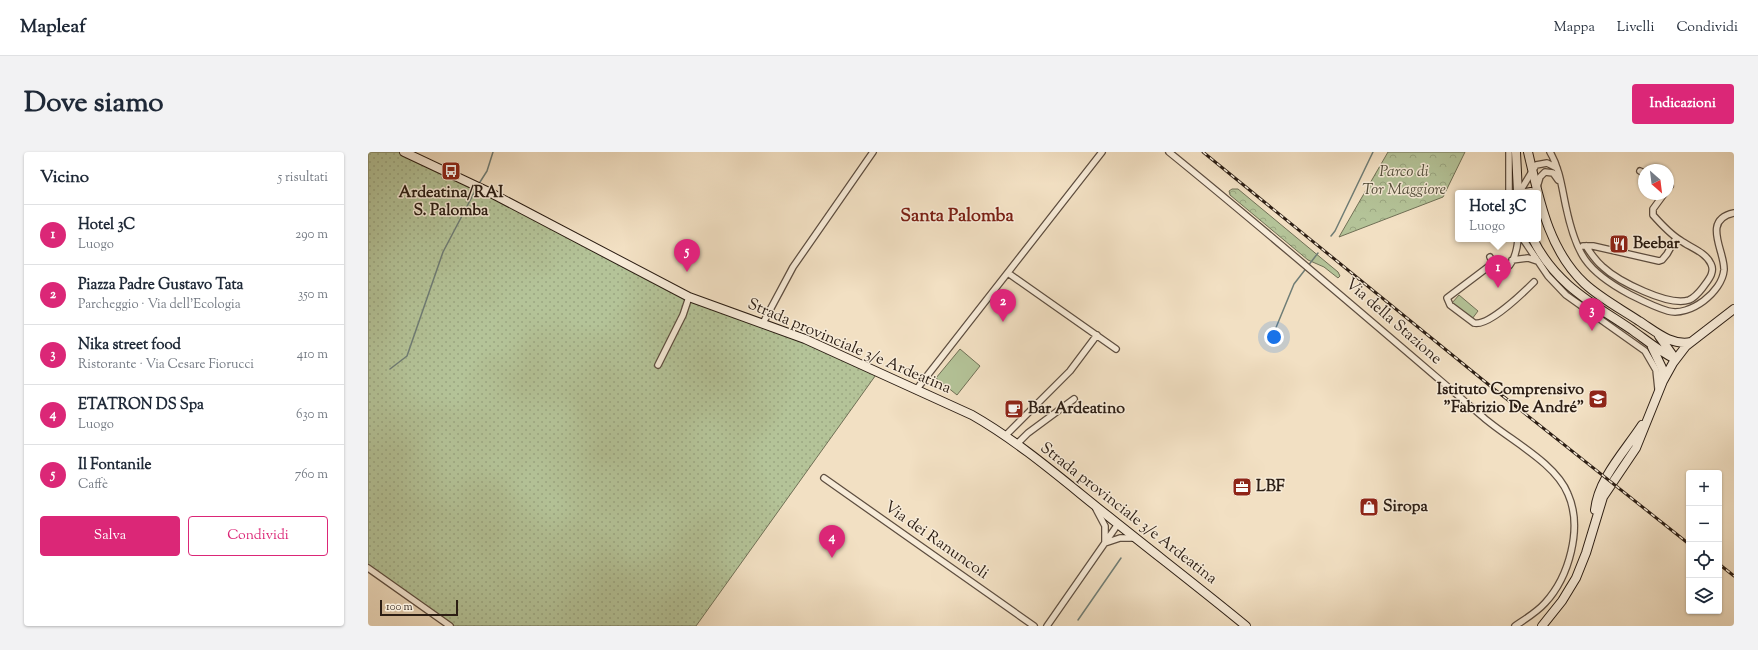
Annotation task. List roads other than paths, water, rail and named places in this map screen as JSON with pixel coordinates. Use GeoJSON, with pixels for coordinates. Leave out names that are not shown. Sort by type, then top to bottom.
{"type":"FeatureCollection","features":[{"type":"Feature","properties":{"kind":"main road","name":"Strada provinciale 3/e Ardeatina"},"geometry":{"type":"LineString","coordinates":[[404,152],[489,192],[689,297],[805,339],[972,415],[1006,435],[1246,626]]}},
{"type":"Feature","properties":{"kind":"main road"},"geometry":{"type":"LineString","coordinates":[[1516,152],[1518,190]]}},
{"type":"Feature","properties":{"kind":"main road"},"geometry":{"type":"LineString","coordinates":[[1528,152],[1536,190]]}},
{"type":"Feature","properties":{"kind":"main road"},"geometry":{"type":"LineString","coordinates":[[1541,205],[1556,246],[1580,279],[1598,294],[1657,332],[1675,342],[1691,342]]}},
{"type":"Feature","properties":{"kind":"main road"},"geometry":{"type":"LineString","coordinates":[[1535,242],[1568,292],[1588,302],[1675,359]]}},
{"type":"Feature","properties":{"kind":"main road"},"geometry":{"type":"LineString","coordinates":[[1542,626],[1562,600],[1577,576],[1586,553],[1594,524],[1596,500],[1601,485],[1648,416],[1663,381],[1675,359],[1691,342],[1734,309]]}},
{"type":"Feature","properties":{"kind":"main road"},"geometry":{"type":"LineString","coordinates":[[1657,332],[1675,359]]}},
{"type":"Feature","properties":{"kind":"main road"},"geometry":{"type":"LineString","coordinates":[[1650,344],[1662,368],[1663,381]]}},
{"type":"Feature","properties":{"kind":"street"},"geometry":{"type":"LineString","coordinates":[[763,323],[793,267],[873,152]]}},
{"type":"Feature","properties":{"kind":"street"},"geometry":{"type":"LineString","coordinates":[[916,390],[1102,152]]}},
{"type":"Feature","properties":{"kind":"street","name":"Via della Stazione"},"geometry":{"type":"LineString","coordinates":[[1169,152],[1307,266],[1491,424],[1542,462],[1556,475],[1565,487],[1572,504],[1574,519],[1572,543],[1566,565],[1557,586],[1546,602],[1536,612],[1515,626]]}},
{"type":"Feature","properties":{"kind":"street"},"geometry":{"type":"LineString","coordinates":[[1509,152],[1509,190]]}},
{"type":"Feature","properties":{"kind":"street"},"geometry":{"type":"LineString","coordinates":[[1550,152],[1562,185],[1576,247],[1594,271],[1610,284],[1660,308],[1672,312],[1683,311],[1702,301],[1720,282],[1724,272],[1724,266],[1716,231],[1723,218],[1734,213]]}},
{"type":"Feature","properties":{"kind":"street"},"geometry":{"type":"LineString","coordinates":[[1520,190],[1536,165],[1544,163],[1557,168]]}},
{"type":"Feature","properties":{"kind":"street"},"geometry":{"type":"LineString","coordinates":[[1538,190],[1540,177],[1548,172],[1555,174],[1562,185]]}},
{"type":"Feature","properties":{"kind":"street"},"geometry":{"type":"LineString","coordinates":[[1586,246],[1603,268],[1615,276],[1664,299],[1686,301],[1696,296],[1711,276],[1712,267],[1706,257],[1676,238],[1653,214],[1653,209],[1660,200]]}},
{"type":"Feature","properties":{"kind":"street"},"geometry":{"type":"LineString","coordinates":[[1576,247],[1593,246],[1659,261],[1662,260],[1667,254],[1676,238]]}},
{"type":"Feature","properties":{"kind":"street"},"geometry":{"type":"LineString","coordinates":[[1490,257],[1492,264],[1497,270],[1502,270],[1508,267],[1521,242]]}},
{"type":"Feature","properties":{"kind":"street"},"geometry":{"type":"LineString","coordinates":[[1525,242],[1548,276],[1621,334],[1641,346],[1650,358],[1657,374],[1658,394]]}},
{"type":"Feature","properties":{"kind":"street"},"geometry":{"type":"LineString","coordinates":[[1512,260],[1528,258],[1537,261]]}},
{"type":"Feature","properties":{"kind":"street"},"geometry":{"type":"LineString","coordinates":[[1492,264],[1447,298],[1450,304],[1474,323],[1479,324],[1487,321],[1515,300],[1534,282]]}},
{"type":"Feature","properties":{"kind":"street"},"geometry":{"type":"LineString","coordinates":[[1008,272],[1116,349]]}},
{"type":"Feature","properties":{"kind":"street"},"geometry":{"type":"LineString","coordinates":[[658,365],[683,315],[689,297]]}},
{"type":"Feature","properties":{"kind":"street"},"geometry":{"type":"LineString","coordinates":[[1621,334],[1625,326]]}},
{"type":"Feature","properties":{"kind":"street"},"geometry":{"type":"LineString","coordinates":[[1006,435],[1070,371],[1097,335]]}},
{"type":"Feature","properties":{"kind":"street"},"geometry":{"type":"LineString","coordinates":[[1017,444],[1028,432],[1074,399]]}},
{"type":"Feature","properties":{"kind":"street","name":"Via dei Ranuncoli"},"geometry":{"type":"LineString","coordinates":[[824,478],[1034,626]]}},
{"type":"Feature","properties":{"kind":"street"},"geometry":{"type":"LineString","coordinates":[[1092,503],[1105,526],[1105,543]]}},
{"type":"Feature","properties":{"kind":"street"},"geometry":{"type":"LineString","coordinates":[[1046,626],[1118,524]]}},
{"type":"Feature","properties":{"kind":"street"},"geometry":{"type":"LineString","coordinates":[[1105,543],[1120,538],[1136,538]]}},
{"type":"Feature","properties":{"kind":"street"},"geometry":{"type":"LineString","coordinates":[[368,568],[450,626]]}},
{"type":"Feature","properties":{"kind":"waterway"},"geometry":{"type":"LineString","coordinates":[[480,182],[487,171],[493,152]]}},
{"type":"Feature","properties":{"kind":"waterway"},"geometry":{"type":"LineString","coordinates":[[1331,236],[1335,231],[1373,152]]}},
{"type":"Feature","properties":{"kind":"waterway"},"geometry":{"type":"LineString","coordinates":[[390,369],[407,356],[443,252],[475,191]]}},
{"type":"Feature","properties":{"kind":"waterway"},"geometry":{"type":"LineString","coordinates":[[1275,330],[1294,284],[1318,253]]}},
{"type":"Feature","properties":{"kind":"waterway"},"geometry":{"type":"LineString","coordinates":[[1078,620],[1121,558]]}},
{"type":"Feature","properties":{"kind":"railway"},"geometry":{"type":"LineString","coordinates":[[1203,152],[1494,389],[1686,542]]}},
{"type":"Feature","properties":{"kind":"railway"},"geometry":{"type":"LineString","coordinates":[[1722,566],[1734,576]]}},
{"type":"Feature","properties":{"kind":"place","name":"Ardeatina/RAI S. Palomba"},"geometry":{"type":"Point","coordinates":[451,171]}},
{"type":"Feature","properties":{"kind":"place","name":"Beebar"},"geometry":{"type":"Point","coordinates":[1619,244]}},
{"type":"Feature","properties":{"kind":"place","name":"Il Fontanile"},"geometry":{"type":"Point","coordinates":[687,272]}},
{"type":"Feature","properties":{"kind":"place","name":"Hotel 3C"},"geometry":{"type":"Point","coordinates":[1498,288]}},
{"type":"Feature","properties":{"kind":"place","name":"Piazza Padre Gustavo Tata"},"geometry":{"type":"Point","coordinates":[1003,322]}},
{"type":"Feature","properties":{"kind":"place","name":"Nika street food"},"geometry":{"type":"Point","coordinates":[1592,331]}},
{"type":"Feature","properties":{"kind":"place","name":"Istituto Comprensivo \"Fabrizio De André\""},"geometry":{"type":"Point","coordinates":[1598,399]}},
{"type":"Feature","properties":{"kind":"place","name":"Bar Ardeatino"},"geometry":{"type":"Point","coordinates":[1014,409]}},
{"type":"Feature","properties":{"kind":"place","name":"LBF"},"geometry":{"type":"Point","coordinates":[1242,487]}},
{"type":"Feature","properties":{"kind":"place","name":"Siropa"},"geometry":{"type":"Point","coordinates":[1369,507]}},
{"type":"Feature","properties":{"kind":"place","name":"ETATRON DS Spa"},"geometry":{"type":"Point","coordinates":[832,558]}},
{"type":"Feature","properties":{"kind":"district","name":"Santa Palomba"},"geometry":{"type":"Point","coordinates":[957,217]}},
{"type":"Feature","properties":{"kind":"park label","name":"Parco di Tor Maggiore"},"geometry":{"type":"Point","coordinates":[1404,181]}}]}
